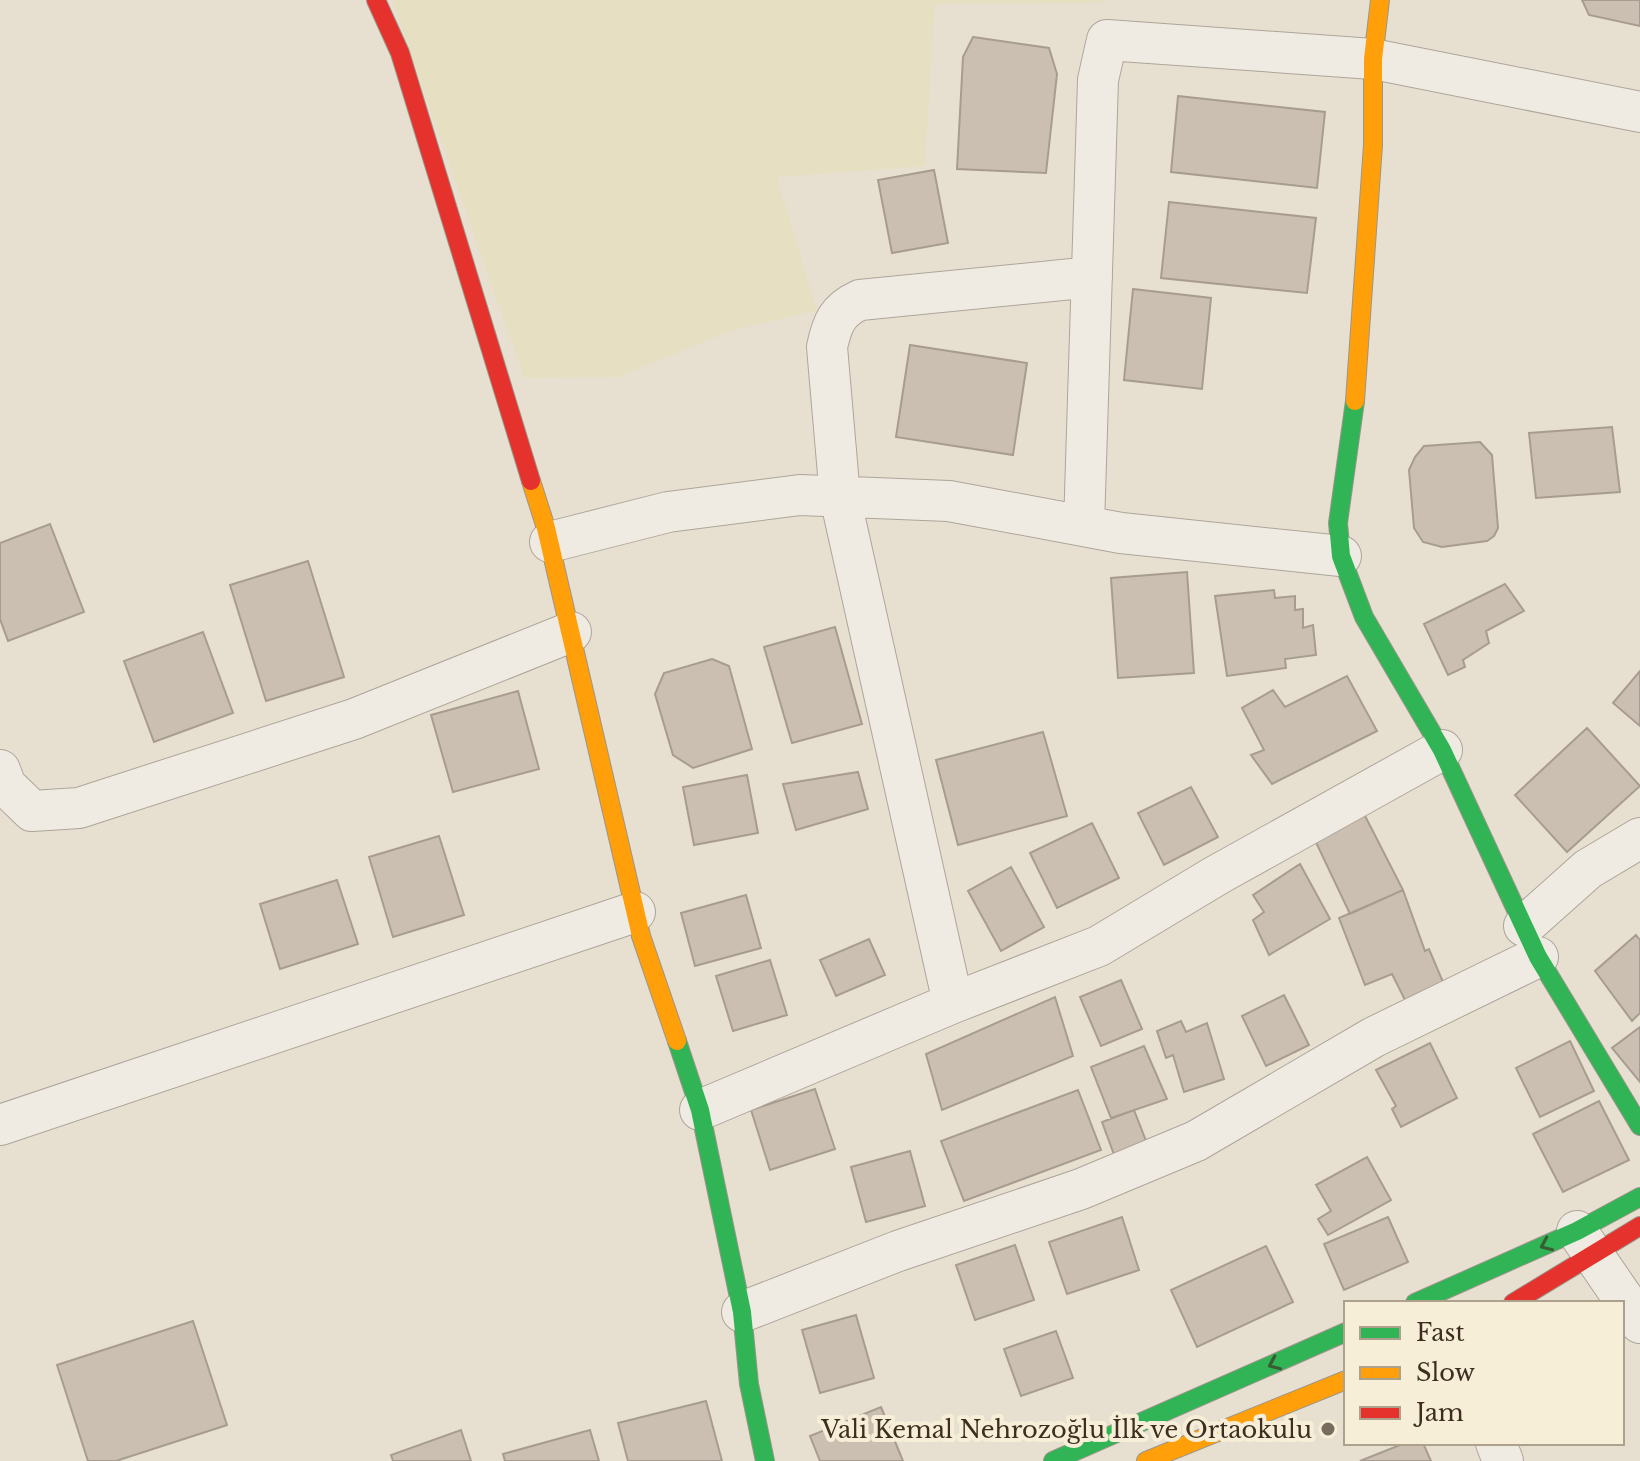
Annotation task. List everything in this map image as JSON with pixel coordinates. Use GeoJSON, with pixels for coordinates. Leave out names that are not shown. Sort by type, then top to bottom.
{"type":"FeatureCollection","features":[{"type":"Feature","properties":{"kind":"street"},"geometry":{"type":"LineString","coordinates":[[376,0],[400,53],[550,542],[635,912],[700,1110],[742,1312],[749,1384],[765,1461]]}},
{"type":"Feature","properties":{"kind":"street"},"geometry":{"type":"LineString","coordinates":[[1380,0],[1373,59],[1373,145],[1354,409],[1338,523],[1341,556],[1364,617],[1442,750],[1531,942],[1640,1126]]}},
{"type":"Feature","properties":{"kind":"street"},"geometry":{"type":"LineString","coordinates":[[1084,526],[1098,80],[1107,40],[1373,59],[1640,112]]}},
{"type":"Feature","properties":{"kind":"street"},"geometry":{"type":"LineString","coordinates":[[953,1003],[840,497],[827,347],[831,327],[842,307],[860,300],[1092,277]]}},
{"type":"Feature","properties":{"kind":"street"},"geometry":{"type":"LineString","coordinates":[[550,542],[668,512],[800,495],[949,501],[1084,526],[1341,556]]}},
{"type":"Feature","properties":{"kind":"street"},"geometry":{"type":"LineString","coordinates":[[0,770],[6,786],[32,811],[79,808],[354,719],[571,632]]}},
{"type":"Feature","properties":{"kind":"street"},"geometry":{"type":"LineString","coordinates":[[700,1110],[953,1003],[1099,946],[1217,875],[1442,750]]}},
{"type":"Feature","properties":{"kind":"street"},"geometry":{"type":"LineString","coordinates":[[742,1312],[898,1251],[1081,1189],[1196,1141],[1531,942],[1588,869],[1640,838]]}},
{"type":"Feature","properties":{"kind":"street"},"geometry":{"type":"LineString","coordinates":[[0,1125],[635,912]]}},
{"type":"Feature","properties":{"kind":"street"},"geometry":{"type":"LineString","coordinates":[[1515,1301],[1640,1197]]}},
{"type":"Feature","properties":{"kind":"street"},"geometry":{"type":"LineString","coordinates":[[1421,1301],[1640,1226]]}},
{"type":"Feature","properties":{"kind":"street"},"geometry":{"type":"LineString","coordinates":[[1585,1244],[1640,1323]]}},
{"type":"Feature","properties":{"kind":"street"},"geometry":{"type":"LineString","coordinates":[[1137,1450],[1344,1333]]}},
{"type":"Feature","properties":{"kind":"street"},"geometry":{"type":"LineString","coordinates":[[1053,1461],[1137,1450],[1344,1381]]}},
{"type":"Feature","properties":{"kind":"shaded area"},"geometry":{"type":"Polygon","coordinates":[[[392,0],[1103,0],[1102,3],[935,4],[925,166],[777,177],[817,310],[731,331],[618,377],[524,378],[392,0]]]}},
{"type":"Feature","properties":{"kind":"building"},"geometry":{"type":"Polygon","coordinates":[[[1582,0],[1640,0],[1640,26],[1589,15],[1582,0]]]}},
{"type":"Feature","properties":{"kind":"building"},"geometry":{"type":"Polygon","coordinates":[[[973,37],[1049,48],[1057,74],[1046,173],[957,169],[963,57],[973,37]]]}},
{"type":"Feature","properties":{"kind":"building"},"geometry":{"type":"Polygon","coordinates":[[[1178,96],[1325,112],[1317,188],[1171,172],[1178,96]]]}},
{"type":"Feature","properties":{"kind":"building"},"geometry":{"type":"Polygon","coordinates":[[[934,170],[948,243],[892,253],[878,180],[934,170]]]}},
{"type":"Feature","properties":{"kind":"building"},"geometry":{"type":"Polygon","coordinates":[[[1169,202],[1316,218],[1307,293],[1161,278],[1169,202]]]}},
{"type":"Feature","properties":{"kind":"building"},"geometry":{"type":"Polygon","coordinates":[[[1133,289],[1211,298],[1202,389],[1124,380],[1133,289]]]}},
{"type":"Feature","properties":{"kind":"building"},"geometry":{"type":"Polygon","coordinates":[[[910,345],[1027,363],[1013,455],[896,437],[910,345]]]}},
{"type":"Feature","properties":{"kind":"building"},"geometry":{"type":"Polygon","coordinates":[[[1612,427],[1620,492],[1536,498],[1529,433],[1612,427]]]}},
{"type":"Feature","properties":{"kind":"building"},"geometry":{"type":"Polygon","coordinates":[[[1480,442],[1492,455],[1498,528],[1494,536],[1487,541],[1442,547],[1423,542],[1414,528],[1409,470],[1415,457],[1424,446],[1480,442]]]}},
{"type":"Feature","properties":{"kind":"building"},"geometry":{"type":"Polygon","coordinates":[[[50,524],[84,612],[8,641],[0,619],[0,543],[50,524]]]}},
{"type":"Feature","properties":{"kind":"building"},"geometry":{"type":"Polygon","coordinates":[[[308,561],[344,677],[266,701],[230,585],[308,561]]]}},
{"type":"Feature","properties":{"kind":"building"},"geometry":{"type":"Polygon","coordinates":[[[1187,572],[1194,673],[1118,678],[1111,578],[1187,572]]]}},
{"type":"Feature","properties":{"kind":"building"},"geometry":{"type":"Polygon","coordinates":[[[1505,584],[1524,611],[1486,631],[1489,643],[1463,660],[1465,667],[1448,675],[1424,624],[1505,584]]]}},
{"type":"Feature","properties":{"kind":"building"},"geometry":{"type":"Polygon","coordinates":[[[1274,590],[1275,598],[1295,596],[1295,610],[1303,609],[1303,628],[1313,625],[1316,655],[1285,659],[1286,668],[1227,676],[1215,596],[1274,590]]]}},
{"type":"Feature","properties":{"kind":"building"},"geometry":{"type":"Polygon","coordinates":[[[835,627],[862,724],[792,743],[764,647],[835,627]]]}},
{"type":"Feature","properties":{"kind":"building"},"geometry":{"type":"Polygon","coordinates":[[[203,632],[233,713],[154,742],[124,661],[203,632]]]}},
{"type":"Feature","properties":{"kind":"building"},"geometry":{"type":"Polygon","coordinates":[[[712,659],[729,666],[752,749],[693,768],[673,755],[655,694],[664,673],[712,659]]]}},
{"type":"Feature","properties":{"kind":"building"},"geometry":{"type":"Polygon","coordinates":[[[1640,671],[1640,726],[1613,703],[1640,671]]]}},
{"type":"Feature","properties":{"kind":"building"},"geometry":{"type":"Polygon","coordinates":[[[1347,676],[1377,731],[1272,784],[1251,755],[1264,750],[1242,708],[1273,690],[1285,707],[1347,676]]]}},
{"type":"Feature","properties":{"kind":"building"},"geometry":{"type":"Polygon","coordinates":[[[518,691],[539,769],[453,792],[431,715],[518,691]]]}},
{"type":"Feature","properties":{"kind":"building"},"geometry":{"type":"Polygon","coordinates":[[[1587,728],[1640,786],[1567,852],[1515,795],[1587,728]]]}},
{"type":"Feature","properties":{"kind":"building"},"geometry":{"type":"Polygon","coordinates":[[[1043,732],[1067,816],[958,845],[936,760],[1043,732]]]}},
{"type":"Feature","properties":{"kind":"building"},"geometry":{"type":"Polygon","coordinates":[[[858,772],[868,809],[796,830],[783,784],[858,772]]]}},
{"type":"Feature","properties":{"kind":"building"},"geometry":{"type":"Polygon","coordinates":[[[747,775],[758,833],[694,845],[683,787],[747,775]]]}},
{"type":"Feature","properties":{"kind":"building"},"geometry":{"type":"Polygon","coordinates":[[[1191,787],[1218,837],[1164,865],[1138,813],[1191,787]]]}},
{"type":"Feature","properties":{"kind":"building"},"geometry":{"type":"Polygon","coordinates":[[[1361,808],[1403,890],[1350,914],[1312,834],[1361,808]]]}},
{"type":"Feature","properties":{"kind":"building"},"geometry":{"type":"Polygon","coordinates":[[[1092,823],[1119,878],[1057,908],[1030,853],[1092,823]]]}},
{"type":"Feature","properties":{"kind":"building"},"geometry":{"type":"Polygon","coordinates":[[[439,836],[464,915],[393,937],[369,857],[439,836]]]}},
{"type":"Feature","properties":{"kind":"building"},"geometry":{"type":"Polygon","coordinates":[[[1300,864],[1330,919],[1269,955],[1253,920],[1264,912],[1253,895],[1300,864]]]}},
{"type":"Feature","properties":{"kind":"building"},"geometry":{"type":"Polygon","coordinates":[[[1011,867],[1044,927],[1001,951],[968,891],[1011,867]]]}},
{"type":"Feature","properties":{"kind":"building"},"geometry":{"type":"Polygon","coordinates":[[[337,880],[358,944],[280,969],[260,904],[337,880]]]}},
{"type":"Feature","properties":{"kind":"building"},"geometry":{"type":"Polygon","coordinates":[[[1403,890],[1425,951],[1429,949],[1446,989],[1409,1008],[1392,974],[1365,985],[1339,918],[1403,890]]]}},
{"type":"Feature","properties":{"kind":"building"},"geometry":{"type":"Polygon","coordinates":[[[746,895],[761,948],[695,966],[681,913],[746,895]]]}},
{"type":"Feature","properties":{"kind":"building"},"geometry":{"type":"Polygon","coordinates":[[[1636,935],[1640,940],[1640,1013],[1632,1021],[1595,971],[1636,935]]]}},
{"type":"Feature","properties":{"kind":"building"},"geometry":{"type":"Polygon","coordinates":[[[869,939],[885,975],[836,996],[820,960],[869,939]]]}},
{"type":"Feature","properties":{"kind":"building"},"geometry":{"type":"Polygon","coordinates":[[[770,960],[787,1015],[733,1031],[716,976],[770,960]]]}},
{"type":"Feature","properties":{"kind":"building"},"geometry":{"type":"Polygon","coordinates":[[[1121,980],[1142,1029],[1101,1046],[1080,997],[1121,980]]]}},
{"type":"Feature","properties":{"kind":"building"},"geometry":{"type":"Polygon","coordinates":[[[1284,995],[1309,1045],[1266,1066],[1242,1016],[1284,995]]]}},
{"type":"Feature","properties":{"kind":"building"},"geometry":{"type":"Polygon","coordinates":[[[1055,997],[1073,1056],[942,1110],[926,1054],[1055,997]]]}},
{"type":"Feature","properties":{"kind":"building"},"geometry":{"type":"Polygon","coordinates":[[[1181,1021],[1186,1032],[1207,1023],[1224,1079],[1184,1092],[1173,1055],[1166,1058],[1157,1031],[1181,1021]]]}},
{"type":"Feature","properties":{"kind":"building"},"geometry":{"type":"Polygon","coordinates":[[[1640,1027],[1640,1082],[1612,1048],[1640,1027]]]}},
{"type":"Feature","properties":{"kind":"building"},"geometry":{"type":"Polygon","coordinates":[[[1570,1041],[1594,1091],[1540,1117],[1516,1068],[1570,1041]]]}},
{"type":"Feature","properties":{"kind":"building"},"geometry":{"type":"Polygon","coordinates":[[[1430,1043],[1457,1098],[1401,1127],[1392,1109],[1396,1106],[1376,1070],[1430,1043]]]}},
{"type":"Feature","properties":{"kind":"building"},"geometry":{"type":"Polygon","coordinates":[[[1144,1046],[1167,1099],[1111,1118],[1091,1067],[1144,1046]]]}},
{"type":"Feature","properties":{"kind":"building"},"geometry":{"type":"Polygon","coordinates":[[[815,1089],[835,1149],[770,1170],[751,1110],[815,1089]]]}},
{"type":"Feature","properties":{"kind":"building"},"geometry":{"type":"Polygon","coordinates":[[[1078,1090],[1101,1150],[964,1201],[941,1141],[1078,1090]]]}},
{"type":"Feature","properties":{"kind":"building"},"geometry":{"type":"Polygon","coordinates":[[[1599,1101],[1629,1160],[1563,1192],[1533,1134],[1599,1101]]]}},
{"type":"Feature","properties":{"kind":"building"},"geometry":{"type":"Polygon","coordinates":[[[1134,1110],[1148,1146],[1116,1160],[1102,1122],[1134,1110]]]}},
{"type":"Feature","properties":{"kind":"building"},"geometry":{"type":"Polygon","coordinates":[[[910,1151],[925,1206],[866,1222],[851,1167],[910,1151]]]}},
{"type":"Feature","properties":{"kind":"building"},"geometry":{"type":"Polygon","coordinates":[[[1367,1157],[1391,1200],[1328,1235],[1318,1219],[1331,1211],[1316,1185],[1367,1157]]]}},
{"type":"Feature","properties":{"kind":"building"},"geometry":{"type":"Polygon","coordinates":[[[1122,1217],[1139,1270],[1067,1294],[1049,1242],[1122,1217]]]}},
{"type":"Feature","properties":{"kind":"building"},"geometry":{"type":"Polygon","coordinates":[[[1388,1217],[1408,1262],[1344,1290],[1324,1244],[1388,1217]]]}},
{"type":"Feature","properties":{"kind":"building"},"geometry":{"type":"Polygon","coordinates":[[[1015,1245],[1034,1300],[975,1320],[956,1265],[1015,1245]]]}},
{"type":"Feature","properties":{"kind":"building"},"geometry":{"type":"Polygon","coordinates":[[[1266,1246],[1293,1302],[1197,1347],[1171,1290],[1266,1246]]]}},
{"type":"Feature","properties":{"kind":"building"},"geometry":{"type":"Polygon","coordinates":[[[856,1315],[874,1378],[820,1393],[802,1330],[856,1315]]]}},
{"type":"Feature","properties":{"kind":"building"},"geometry":{"type":"Polygon","coordinates":[[[193,1321],[227,1425],[116,1461],[88,1461],[57,1365],[193,1321]]]}},
{"type":"Feature","properties":{"kind":"building"},"geometry":{"type":"Polygon","coordinates":[[[1056,1331],[1073,1378],[1021,1396],[1004,1349],[1056,1331]]]}},
{"type":"Feature","properties":{"kind":"building"},"geometry":{"type":"Polygon","coordinates":[[[706,1401],[722,1461],[628,1461],[618,1423],[706,1401]]]}},
{"type":"Feature","properties":{"kind":"building"},"geometry":{"type":"Polygon","coordinates":[[[881,1407],[903,1461],[820,1461],[810,1436],[881,1407]]]}},
{"type":"Feature","properties":{"kind":"building"},"geometry":{"type":"Polygon","coordinates":[[[461,1430],[471,1461],[393,1461],[391,1455],[461,1430]]]}},
{"type":"Feature","properties":{"kind":"building"},"geometry":{"type":"Polygon","coordinates":[[[590,1430],[599,1461],[505,1461],[503,1454],[590,1430]]]}},
{"type":"Feature","properties":{"kind":"building"},"geometry":{"type":"Polygon","coordinates":[[[1400,1445],[1424,1445],[1431,1461],[1360,1461],[1400,1445]]]}},
{"type":"Feature","properties":{"kind":"traffic: fast"},"geometry":{"type":"LineString","coordinates":[[1355,401],[1338,523],[1341,556],[1364,617],[1442,750],[1538,957],[1640,1126]]}},
{"type":"Feature","properties":{"kind":"traffic: fast"},"geometry":{"type":"LineString","coordinates":[[677,1041],[700,1110],[742,1312],[749,1384],[765,1461]]}},
{"type":"Feature","properties":{"kind":"traffic: fast"},"geometry":{"type":"LineString","coordinates":[[1420,1301],[1577,1231],[1640,1197]]}},
{"type":"Feature","properties":{"kind":"traffic: fast"},"geometry":{"type":"LineString","coordinates":[[1053,1461],[1344,1333]]}},
{"type":"Feature","properties":{"kind":"traffic: slow"},"geometry":{"type":"LineString","coordinates":[[1355,401],[1373,145],[1373,59],[1380,0]]}},
{"type":"Feature","properties":{"kind":"traffic: slow"},"geometry":{"type":"LineString","coordinates":[[531,481],[546,528],[641,936],[677,1041]]}},
{"type":"Feature","properties":{"kind":"traffic: slow"},"geometry":{"type":"LineString","coordinates":[[1146,1461],[1344,1381]]}},
{"type":"Feature","properties":{"kind":"traffic: jam"},"geometry":{"type":"LineString","coordinates":[[376,0],[400,53],[531,481]]}},
{"type":"Feature","properties":{"kind":"traffic: jam"},"geometry":{"type":"LineString","coordinates":[[1516,1301],[1640,1226]]}},
{"type":"Feature","properties":{"kind":"place","name":"Vali Kemal Nehrozoğlu İlk ve Ortaokulu"},"geometry":{"type":"Point","coordinates":[1328,1429]}}]}
